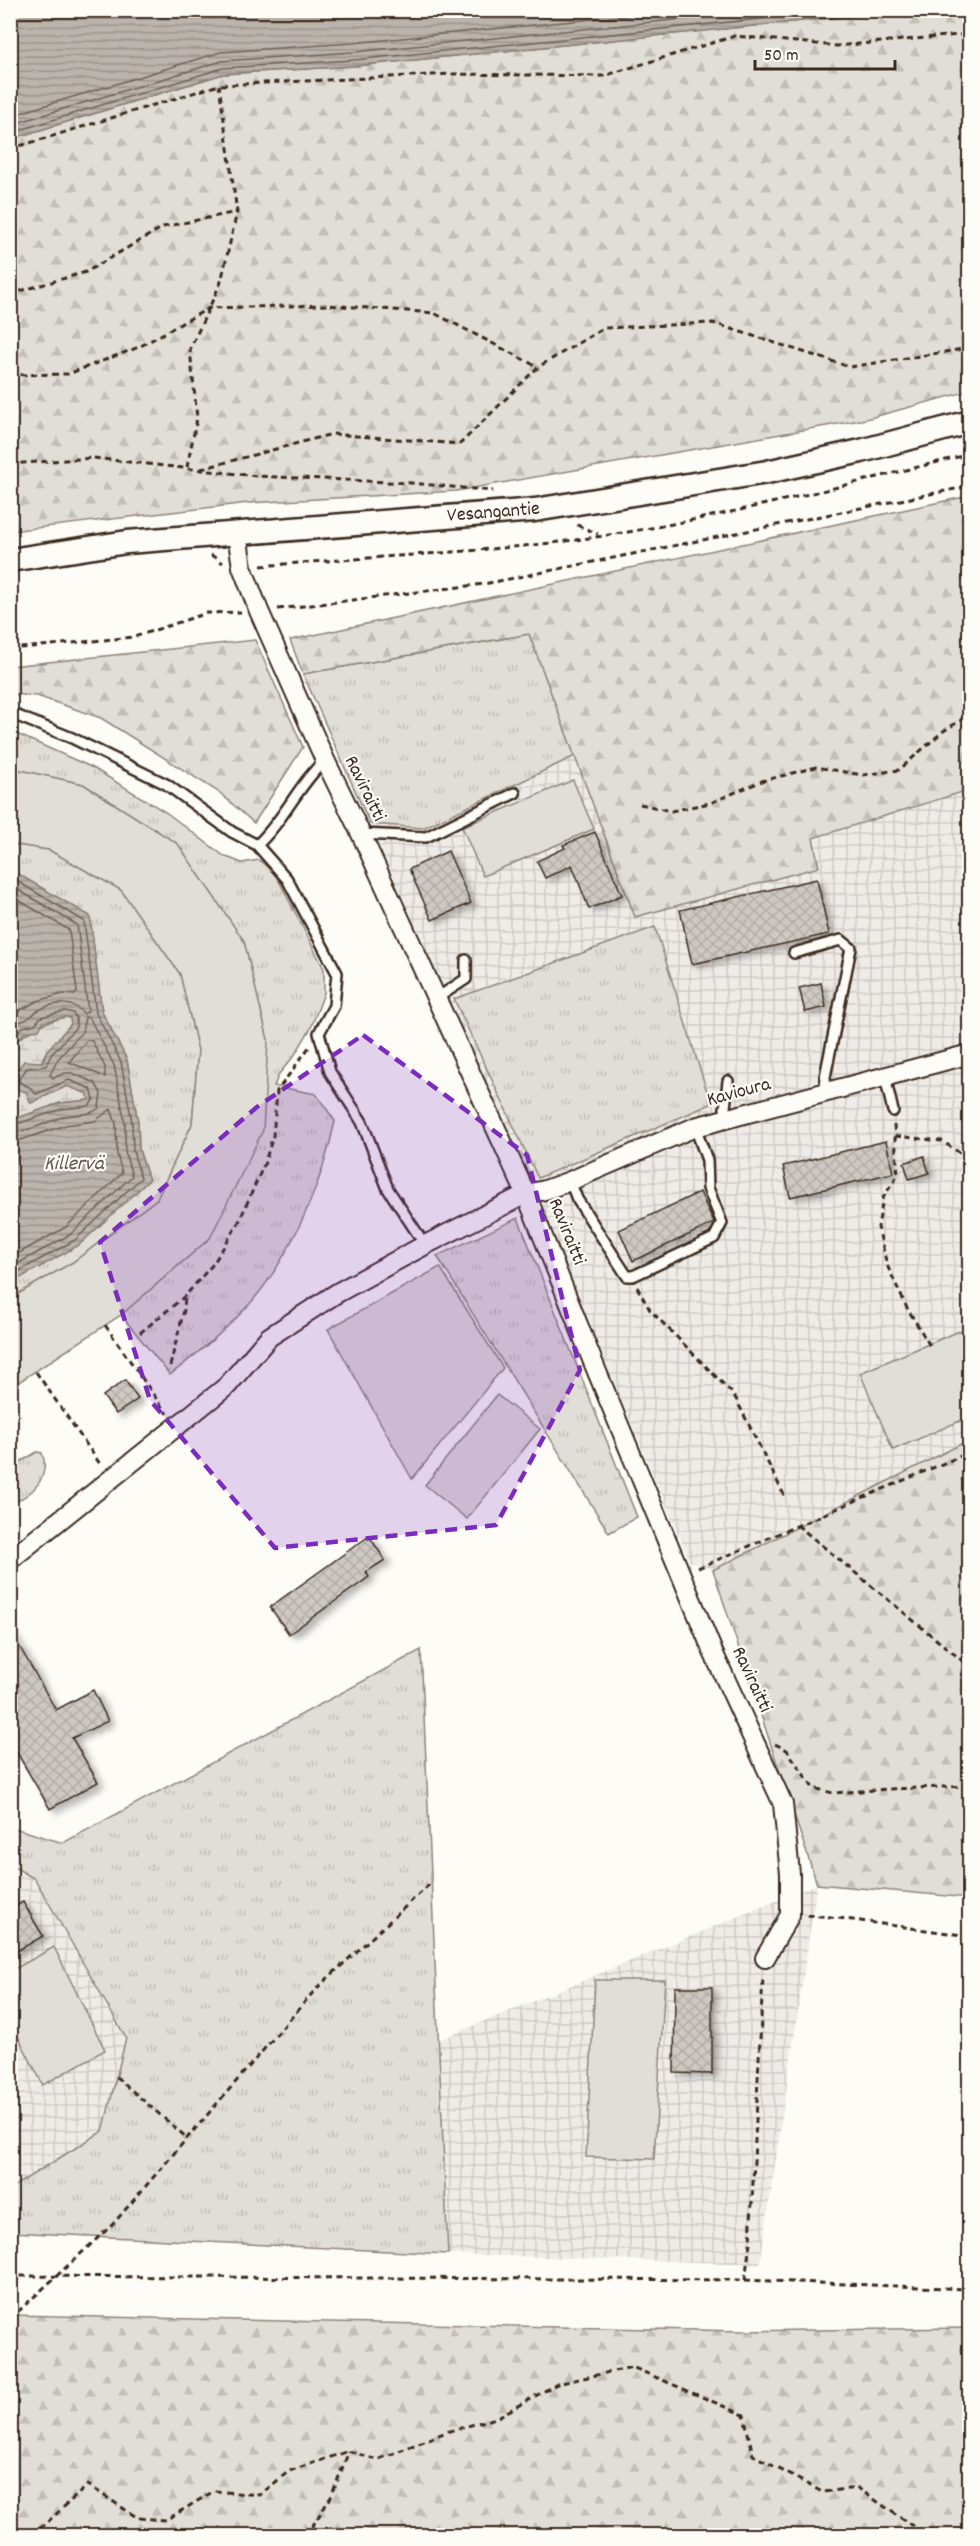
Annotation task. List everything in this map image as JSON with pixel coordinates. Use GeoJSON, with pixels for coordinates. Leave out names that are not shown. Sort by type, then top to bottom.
{"type":"FeatureCollection","features":[{"type":"Feature","properties":{"kind":"street","name":"Vesangantie"},"geometry":{"type":"LineString","coordinates":[[10,560],[127,542],[535,510],[767,472],[861,451],[969,422]]}},
{"type":"Feature","properties":{"kind":"street","name":"Raviraitti"},"geometry":{"type":"LineString","coordinates":[[237,534],[242,567],[259,611],[324,760],[361,834],[526,1194],[682,1576],[783,1804],[790,1874],[790,1915]]}},
{"type":"Feature","properties":{"kind":"street","name":"Kavioura"},"geometry":{"type":"LineString","coordinates":[[10,1560],[227,1386],[268,1338],[337,1293],[425,1245],[526,1194],[570,1181],[695,1127],[826,1094],[969,1054]]}},
{"type":"Feature","properties":{"kind":"street"},"geometry":{"type":"LineString","coordinates":[[765,1958],[790,1915]]}},
{"type":"Feature","properties":{"kind":"lane"},"geometry":{"type":"LineString","coordinates":[[10,715],[72,738],[166,784],[232,832],[257,845],[287,879],[337,973],[334,1006],[319,1033],[330,1072],[362,1122],[388,1189],[425,1245]]}},
{"type":"Feature","properties":{"kind":"lane"},"geometry":{"type":"LineString","coordinates":[[257,845],[270,833],[313,771],[324,760]]}},
{"type":"Feature","properties":{"kind":"lane"},"geometry":{"type":"LineString","coordinates":[[361,834],[426,837],[515,793]]}},
{"type":"Feature","properties":{"kind":"lane"},"geometry":{"type":"LineString","coordinates":[[794,953],[841,940],[851,948],[825,1077],[826,1094]]}},
{"type":"Feature","properties":{"kind":"lane"},"geometry":{"type":"LineString","coordinates":[[437,998],[466,979],[466,960]]}},
{"type":"Feature","properties":{"kind":"lane"},"geometry":{"type":"LineString","coordinates":[[885,1077],[892,1111]]}},
{"type":"Feature","properties":{"kind":"lane"},"geometry":{"type":"LineString","coordinates":[[726,1118],[728,1081]]}},
{"type":"Feature","properties":{"kind":"lane"},"geometry":{"type":"LineString","coordinates":[[570,1181],[577,1199],[627,1276],[633,1276],[714,1238],[722,1223],[708,1188],[707,1160],[695,1127]]}},
{"type":"Feature","properties":{"kind":"path"},"geometry":{"type":"LineString","coordinates":[[10,149],[219,85],[451,74],[603,76],[735,36],[837,46],[969,34]]}},
{"type":"Feature","properties":{"kind":"path"},"geometry":{"type":"LineString","coordinates":[[187,468],[197,418],[190,349],[222,282],[237,212],[219,85]]}},
{"type":"Feature","properties":{"kind":"path"},"geometry":{"type":"LineString","coordinates":[[10,294],[86,272],[163,227],[237,212]]}},
{"type":"Feature","properties":{"kind":"path"},"geometry":{"type":"LineString","coordinates":[[10,375],[69,374],[139,347],[209,308],[328,305],[434,313],[538,367]]}},
{"type":"Feature","properties":{"kind":"path"},"geometry":{"type":"LineString","coordinates":[[201,469],[332,434],[460,444],[538,367],[604,328],[713,323],[850,367],[969,348]]}},
{"type":"Feature","properties":{"kind":"path"},"geometry":{"type":"LineString","coordinates":[[242,567],[542,544],[600,535],[751,508],[969,454]]}},
{"type":"Feature","properties":{"kind":"path"},"geometry":{"type":"LineString","coordinates":[[10,464],[93,458],[256,476],[411,483],[503,493]]}},
{"type":"Feature","properties":{"kind":"path"},"geometry":{"type":"LineString","coordinates":[[10,649],[134,637],[207,613],[259,611],[484,584],[969,486]]}},
{"type":"Feature","properties":{"kind":"path"},"geometry":{"type":"LineString","coordinates":[[570,522],[600,535]]}},
{"type":"Feature","properties":{"kind":"path"},"geometry":{"type":"LineString","coordinates":[[640,804],[671,811],[710,803],[762,781],[816,767],[863,775],[899,770],[942,732],[969,714]]}},
{"type":"Feature","properties":{"kind":"path"},"geometry":{"type":"LineString","coordinates":[[140,1333],[185,1296],[213,1264],[238,1224],[265,1162],[273,1136],[277,1091],[319,1033]]}},
{"type":"Feature","properties":{"kind":"path"},"geometry":{"type":"LineString","coordinates":[[892,1111],[898,1175],[883,1198],[878,1227],[887,1265],[906,1306],[930,1346]]}},
{"type":"Feature","properties":{"kind":"path"},"geometry":{"type":"LineString","coordinates":[[895,1137],[942,1141],[969,1160]]}},
{"type":"Feature","properties":{"kind":"path"},"geometry":{"type":"LineString","coordinates":[[627,1276],[636,1286],[650,1310],[734,1395],[786,1499]]}},
{"type":"Feature","properties":{"kind":"path"},"geometry":{"type":"LineString","coordinates":[[170,1366],[184,1310],[185,1296]]}},
{"type":"Feature","properties":{"kind":"path"},"geometry":{"type":"LineString","coordinates":[[105,1325],[177,1427]]}},
{"type":"Feature","properties":{"kind":"path"},"geometry":{"type":"LineString","coordinates":[[36,1372],[111,1480]]}},
{"type":"Feature","properties":{"kind":"path"},"geometry":{"type":"LineString","coordinates":[[682,1576],[969,1452]]}},
{"type":"Feature","properties":{"kind":"path"},"geometry":{"type":"LineString","coordinates":[[797,1525],[969,1667]]}},
{"type":"Feature","properties":{"kind":"path"},"geometry":{"type":"LineString","coordinates":[[749,1730],[787,1750],[813,1788],[833,1793],[969,1786]]}},
{"type":"Feature","properties":{"kind":"path"},"geometry":{"type":"LineString","coordinates":[[10,2319],[113,2224],[316,1989],[432,1882]]}},
{"type":"Feature","properties":{"kind":"path"},"geometry":{"type":"LineString","coordinates":[[790,1915],[831,1917],[969,1936]]}},
{"type":"Feature","properties":{"kind":"path"},"geometry":{"type":"LineString","coordinates":[[745,2280],[750,2243],[765,1958]]}},
{"type":"Feature","properties":{"kind":"path"},"geometry":{"type":"LineString","coordinates":[[116,2077],[187,2139]]}},
{"type":"Feature","properties":{"kind":"path"},"geometry":{"type":"LineString","coordinates":[[10,2276],[745,2280],[969,2289]]}},
{"type":"Feature","properties":{"kind":"path"},"geometry":{"type":"LineString","coordinates":[[10,2526],[30,2535],[88,2485],[138,2518],[166,2520],[214,2491],[260,2495],[289,2471],[349,2451],[376,2460],[446,2432],[496,2418],[556,2384],[632,2367],[744,2415],[753,2455],[822,2492],[858,2488],[927,2535]]}},
{"type":"Feature","properties":{"kind":"path"},"geometry":{"type":"LineString","coordinates":[[306,2535],[331,2497],[349,2451]]}},
{"type":"Feature","properties":{"kind":"path"},"geometry":{"type":"LineString","coordinates":[[958,2535],[969,2532]]}},
{"type":"Feature","properties":{"kind":"highlighted area"},"geometry":{"type":"Polygon","coordinates":[[[363,1035],[527,1155],[580,1370],[496,1525],[275,1548],[150,1400],[100,1242],[257,1107],[363,1035]]]}},
{"type":"Feature","properties":{"kind":"shaded area"},"geometry":{"type":"Polygon","coordinates":[[[575,756],[635,917],[819,866],[813,839],[969,790],[969,1440],[713,1570],[690,1562],[522,1164],[370,824],[423,828],[575,756]]]}},
{"type":"Feature","properties":{"kind":"shaded area"},"geometry":{"type":"Polygon","coordinates":[[[11,1865],[35,1879],[126,2037],[103,2131],[11,2188],[11,1865]]]}},
{"type":"Feature","properties":{"kind":"shaded area"},"geometry":{"type":"Polygon","coordinates":[[[817,1884],[760,2264],[448,2254],[439,2040],[817,1884]]]}},
{"type":"Feature","properties":{"kind":"green space"},"geometry":{"type":"Polygon","coordinates":[[[969,11],[969,391],[866,419],[456,491],[248,503],[11,531],[11,139],[223,74],[355,66],[872,14],[969,11]]]}},
{"type":"Feature","properties":{"kind":"green space"},"geometry":{"type":"Polygon","coordinates":[[[969,496],[969,790],[813,838],[819,867],[635,917],[529,634],[303,674],[290,640],[969,496]]]}},
{"type":"Feature","properties":{"kind":"green space"},"geometry":{"type":"Polygon","coordinates":[[[529,634],[575,756],[423,828],[370,824],[303,674],[529,634]]]}},
{"type":"Feature","properties":{"kind":"green space"},"geometry":{"type":"Polygon","coordinates":[[[255,640],[303,747],[254,823],[220,793],[101,718],[37,696],[11,694],[11,666],[255,640]]]}},
{"type":"Feature","properties":{"kind":"green space"},"geometry":{"type":"Polygon","coordinates":[[[11,734],[17,734],[93,768],[167,813],[224,856],[242,863],[259,860],[276,875],[324,969],[324,993],[311,1028],[294,1056],[279,1074],[274,1086],[316,1094],[335,1121],[330,1144],[314,1191],[294,1238],[254,1299],[225,1329],[170,1375],[121,1315],[210,1238],[268,1040],[244,941],[178,844],[83,784],[11,768],[11,734]]]}},
{"type":"Feature","properties":{"kind":"green space"},"geometry":{"type":"Polygon","coordinates":[[[11,768],[83,784],[178,844],[244,941],[268,1040],[263,1130],[210,1238],[121,1315],[11,1387],[11,1298],[73,1262],[157,1199],[192,1124],[198,1050],[180,974],[121,890],[49,850],[11,844],[11,768]]]}},
{"type":"Feature","properties":{"kind":"green space"},"geometry":{"type":"Polygon","coordinates":[[[573,780],[594,829],[483,876],[462,827],[573,780]]]}},
{"type":"Feature","properties":{"kind":"green space"},"geometry":{"type":"Polygon","coordinates":[[[11,844],[49,850],[121,890],[180,974],[198,1050],[192,1124],[157,1199],[73,1262],[11,1298],[11,1283],[79,1245],[149,1180],[139,1150],[138,1122],[127,1060],[102,1012],[90,917],[11,870],[11,844]]]}},
{"type":"Feature","properties":{"kind":"green space"},"geometry":{"type":"Polygon","coordinates":[[[655,927],[711,1104],[538,1178],[454,999],[655,927]]]}},
{"type":"Feature","properties":{"kind":"green space"},"geometry":{"type":"Polygon","coordinates":[[[66,1017],[70,1018],[71,1024],[46,1052],[26,1091],[31,1103],[67,1086],[88,1094],[89,1100],[60,1103],[15,1119],[11,1114],[10,1045],[42,1025],[66,1017]]]}},
{"type":"Feature","properties":{"kind":"green space"},"geometry":{"type":"Polygon","coordinates":[[[518,1218],[637,1517],[609,1533],[437,1256],[518,1218]]]}},
{"type":"Feature","properties":{"kind":"green space"},"geometry":{"type":"Polygon","coordinates":[[[440,1267],[503,1368],[412,1479],[328,1329],[440,1267]]]}},
{"type":"Feature","properties":{"kind":"green space"},"geometry":{"type":"Polygon","coordinates":[[[969,1327],[969,1417],[893,1450],[860,1373],[969,1327]]]}},
{"type":"Feature","properties":{"kind":"green space"},"geometry":{"type":"Polygon","coordinates":[[[497,1395],[540,1429],[467,1519],[425,1485],[497,1395]]]}},
{"type":"Feature","properties":{"kind":"green space"},"geometry":{"type":"Polygon","coordinates":[[[969,1440],[969,1898],[817,1884],[713,1570],[969,1440]]]}},
{"type":"Feature","properties":{"kind":"green space"},"geometry":{"type":"Polygon","coordinates":[[[37,1452],[42,1453],[44,1462],[42,1478],[26,1496],[11,1503],[11,1467],[37,1452]]]}},
{"type":"Feature","properties":{"kind":"green space"},"geometry":{"type":"Polygon","coordinates":[[[421,1650],[448,2254],[11,2232],[11,2188],[103,2131],[126,2038],[35,1879],[11,1865],[11,1827],[63,1843],[421,1650]]]}},
{"type":"Feature","properties":{"kind":"green space"},"geometry":{"type":"Polygon","coordinates":[[[54,1947],[105,2050],[43,2085],[11,2023],[11,1971],[54,1947]]]}},
{"type":"Feature","properties":{"kind":"green space"},"geometry":{"type":"Polygon","coordinates":[[[595,1980],[665,1980],[654,2159],[586,2157],[595,1980]]]}},
{"type":"Feature","properties":{"kind":"green space"},"geometry":{"type":"Polygon","coordinates":[[[11,2315],[742,2331],[969,2328],[969,2535],[11,2535],[11,2315]]]}},
{"type":"Feature","properties":{"kind":"water"},"geometry":{"type":"Polygon","coordinates":[[[11,10],[959,11],[872,14],[355,66],[223,74],[11,139],[11,10]]]}},
{"type":"Feature","properties":{"kind":"water","name":"Killervä"},"geometry":{"type":"Polygon","coordinates":[[[11,870],[90,916],[102,1012],[127,1060],[138,1122],[139,1150],[149,1180],[79,1245],[11,1283],[11,1114],[15,1119],[60,1103],[89,1100],[88,1094],[67,1086],[31,1103],[26,1092],[14,1088],[11,1078],[24,1061],[43,1062],[46,1052],[71,1024],[70,1018],[66,1017],[43,1022],[39,1030],[26,1032],[11,1045],[11,870]]]}},
{"type":"Feature","properties":{"kind":"building"},"geometry":{"type":"Polygon","coordinates":[[[595,832],[622,895],[589,909],[572,865],[545,878],[537,861],[565,848],[563,845],[595,832]]]}},
{"type":"Feature","properties":{"kind":"building"},"geometry":{"type":"Polygon","coordinates":[[[448,851],[471,903],[432,920],[409,869],[448,851]]]}},
{"type":"Feature","properties":{"kind":"building"},"geometry":{"type":"Polygon","coordinates":[[[817,879],[829,934],[692,964],[680,910],[817,879]]]}},
{"type":"Feature","properties":{"kind":"building"},"geometry":{"type":"Polygon","coordinates":[[[821,983],[826,1007],[805,1012],[799,988],[821,983]]]}},
{"type":"Feature","properties":{"kind":"building"},"geometry":{"type":"Polygon","coordinates":[[[886,1141],[893,1173],[790,1197],[783,1166],[886,1141]]]}},
{"type":"Feature","properties":{"kind":"building"},"geometry":{"type":"Polygon","coordinates":[[[924,1156],[929,1173],[909,1179],[904,1163],[924,1156]]]}},
{"type":"Feature","properties":{"kind":"building"},"geometry":{"type":"Polygon","coordinates":[[[700,1192],[714,1223],[633,1261],[619,1230],[700,1192]]]}},
{"type":"Feature","properties":{"kind":"building"},"geometry":{"type":"Polygon","coordinates":[[[125,1380],[138,1399],[116,1414],[103,1396],[125,1380]]]}},
{"type":"Feature","properties":{"kind":"building"},"geometry":{"type":"Polygon","coordinates":[[[369,1536],[385,1560],[366,1572],[369,1577],[289,1634],[270,1607],[369,1536]]]}},
{"type":"Feature","properties":{"kind":"building"},"geometry":{"type":"Polygon","coordinates":[[[10,1630],[56,1710],[93,1690],[108,1721],[72,1738],[98,1782],[50,1809],[10,1741],[10,1630]]]}},
{"type":"Feature","properties":{"kind":"building"},"geometry":{"type":"Polygon","coordinates":[[[23,1902],[43,1936],[10,1955],[10,1909],[23,1902]]]}},
{"type":"Feature","properties":{"kind":"building"},"geometry":{"type":"Polygon","coordinates":[[[675,1987],[712,1987],[712,2074],[674,2073],[675,1987]]]}}]}
